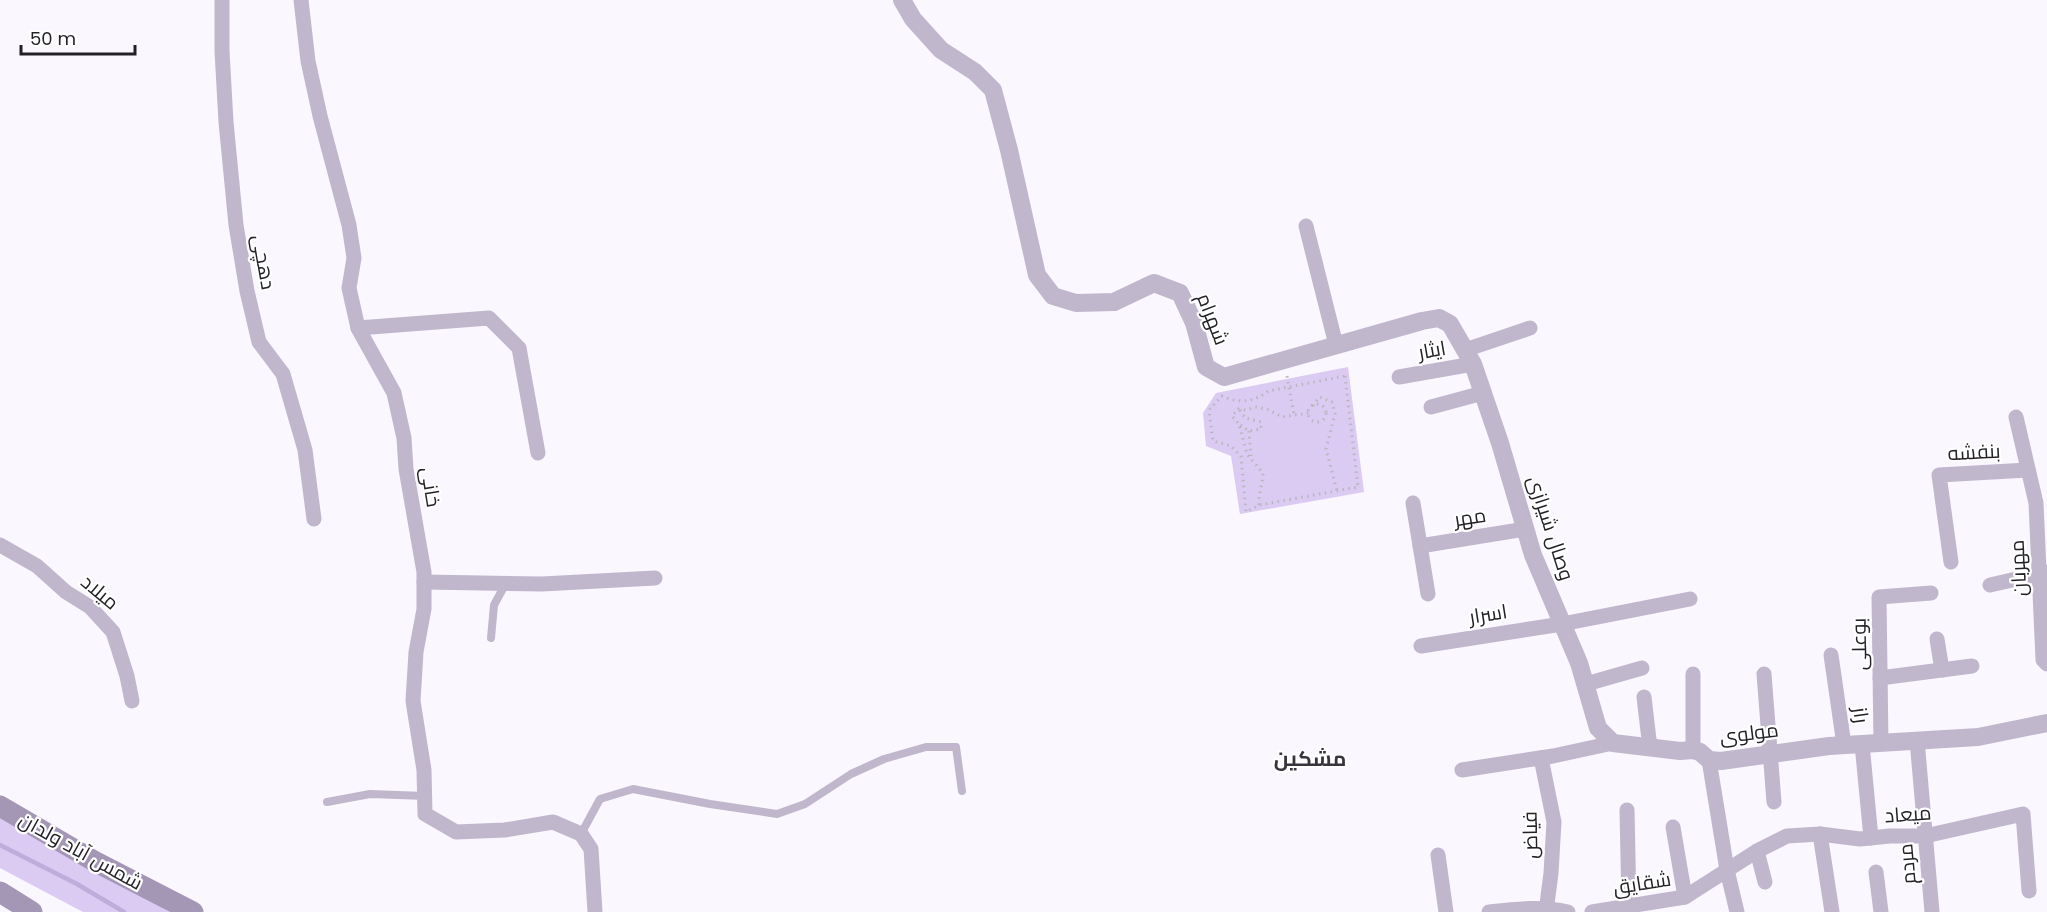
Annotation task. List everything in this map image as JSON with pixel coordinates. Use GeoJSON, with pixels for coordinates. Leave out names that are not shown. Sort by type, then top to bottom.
{"type":"FeatureCollection","features":[{"type":"Feature","properties":{"kind":"main road","name":"شمس آباد ولدان"},"geometry":{"type":"LineString","coordinates":[[0,806],[94,861],[193,912]]}},
{"type":"Feature","properties":{"kind":"main road"},"geometry":{"type":"LineString","coordinates":[[0,892],[32,912]]}},
{"type":"Feature","properties":{"kind":"street","name":"دهچی"},"geometry":{"type":"LineString","coordinates":[[222,0],[226,122],[236,225],[247,291],[259,342],[283,374],[305,450],[314,519]]}},
{"type":"Feature","properties":{"kind":"street","name":"خانی"},"geometry":{"type":"LineString","coordinates":[[301,0],[308,61],[349,225],[354,258],[349,288],[358,328],[394,393],[404,438],[405,469],[424,572],[424,609],[416,652],[413,701],[424,770],[425,814],[456,832],[505,830],[553,822],[581,834]]}},
{"type":"Feature","properties":{"kind":"street","name":"شهرام"},"geometry":{"type":"LineString","coordinates":[[903,0],[913,20],[941,50],[975,72],[993,90],[1037,275],[1053,296],[1076,303],[1114,302],[1154,283],[1180,293],[1194,323],[1206,366],[1224,377],[1439,318],[1450,324]]}},
{"type":"Feature","properties":{"kind":"street"},"geometry":{"type":"LineString","coordinates":[[1306,226],[1336,345]]}},
{"type":"Feature","properties":{"kind":"street"},"geometry":{"type":"LineString","coordinates":[[358,328],[489,318],[519,348],[538,453]]}},
{"type":"Feature","properties":{"kind":"street","name":"وصال شیرازی"},"geometry":{"type":"LineString","coordinates":[[1450,324],[1469,357],[1483,393],[1533,555],[1579,663],[1598,728],[1614,743]]}},
{"type":"Feature","properties":{"kind":"street","name":"ایثار"},"geometry":{"type":"LineString","coordinates":[[1399,377],[1469,357],[1530,328]]}},
{"type":"Feature","properties":{"kind":"street"},"geometry":{"type":"LineString","coordinates":[[1431,407],[1483,393]]}},
{"type":"Feature","properties":{"kind":"street","name":"مهربان"},"geometry":{"type":"LineString","coordinates":[[2016,417],[2028,470],[2042,502],[2043,660],[2047,664]]}},
{"type":"Feature","properties":{"kind":"street","name":"بنفشه"},"geometry":{"type":"LineString","coordinates":[[1951,562],[1939,475],[2028,470]]}},
{"type":"Feature","properties":{"kind":"street"},"geometry":{"type":"LineString","coordinates":[[1413,503],[1428,594]]}},
{"type":"Feature","properties":{"kind":"street","name":"مهر"},"geometry":{"type":"LineString","coordinates":[[1420,546],[1526,530]]}},
{"type":"Feature","properties":{"kind":"street","name":"میلاد"},"geometry":{"type":"LineString","coordinates":[[0,545],[37,566],[66,592],[90,607],[113,632],[127,676],[132,701]]}},
{"type":"Feature","properties":{"kind":"street"},"geometry":{"type":"LineString","coordinates":[[1990,585],[2043,573]]}},
{"type":"Feature","properties":{"kind":"street"},"geometry":{"type":"LineString","coordinates":[[424,582],[542,584],[655,578]]}},
{"type":"Feature","properties":{"kind":"street","name":"بوعلی"},"geometry":{"type":"LineString","coordinates":[[1881,743],[1879,597],[1931,593]]}},
{"type":"Feature","properties":{"kind":"street","name":"اسرار"},"geometry":{"type":"LineString","coordinates":[[1420,646],[1562,624],[1690,599]]}},
{"type":"Feature","properties":{"kind":"street"},"geometry":{"type":"LineString","coordinates":[[1937,639],[1942,670]]}},
{"type":"Feature","properties":{"kind":"street","name":"راز"},"geometry":{"type":"LineString","coordinates":[[1831,655],[1853,744],[1871,838]]}},
{"type":"Feature","properties":{"kind":"street"},"geometry":{"type":"LineString","coordinates":[[1880,678],[1972,666]]}},
{"type":"Feature","properties":{"kind":"street"},"geometry":{"type":"LineString","coordinates":[[1586,684],[1642,668]]}},
{"type":"Feature","properties":{"kind":"street"},"geometry":{"type":"LineString","coordinates":[[1693,674],[1693,750]]}},
{"type":"Feature","properties":{"kind":"street"},"geometry":{"type":"LineString","coordinates":[[1764,674],[1774,802]]}},
{"type":"Feature","properties":{"kind":"street"},"geometry":{"type":"LineString","coordinates":[[1644,697],[1650,748]]}},
{"type":"Feature","properties":{"kind":"street","name":"مولوی"},"geometry":{"type":"LineString","coordinates":[[1462,770],[1541,758],[1614,743],[1680,751],[1693,750],[1700,752],[1709,760],[1720,761],[1853,744],[1978,736],[2047,723]]}},
{"type":"Feature","properties":{"kind":"street","name":"مردم"},"geometry":{"type":"LineString","coordinates":[[1917,740],[1932,912]]}},
{"type":"Feature","properties":{"kind":"street","name":"فیاض"},"geometry":{"type":"LineString","coordinates":[[1541,758],[1554,822],[1547,910]]}},
{"type":"Feature","properties":{"kind":"street"},"geometry":{"type":"LineString","coordinates":[[1709,760],[1727,870],[1737,912]]}},
{"type":"Feature","properties":{"kind":"street"},"geometry":{"type":"LineString","coordinates":[[1627,810],[1629,906]]}},
{"type":"Feature","properties":{"kind":"street","name":"میعاد"},"geometry":{"type":"LineString","coordinates":[[1727,870],[1787,836],[1820,834],[1860,839],[1925,836],[2023,814],[2028,891]]}},
{"type":"Feature","properties":{"kind":"street"},"geometry":{"type":"LineString","coordinates":[[1673,827],[1685,897]]}},
{"type":"Feature","properties":{"kind":"street"},"geometry":{"type":"LineString","coordinates":[[581,834],[591,849],[596,912]]}},
{"type":"Feature","properties":{"kind":"street"},"geometry":{"type":"LineString","coordinates":[[1820,834],[1832,912]]}},
{"type":"Feature","properties":{"kind":"street"},"geometry":{"type":"LineString","coordinates":[[1757,851],[1765,882]]}},
{"type":"Feature","properties":{"kind":"street"},"geometry":{"type":"LineString","coordinates":[[1438,855],[1446,912]]}},
{"type":"Feature","properties":{"kind":"street","name":"شقایق"},"geometry":{"type":"LineString","coordinates":[[1592,912],[1629,906],[1665,906],[1685,897],[1727,870]]}},
{"type":"Feature","properties":{"kind":"street"},"geometry":{"type":"LineString","coordinates":[[1876,872],[1881,912]]}},
{"type":"Feature","properties":{"kind":"street"},"geometry":{"type":"LineString","coordinates":[[1489,912],[1521,908],[1568,912]]}},
{"type":"Feature","properties":{"kind":"lane"},"geometry":{"type":"LineString","coordinates":[[491,638],[494,605],[506,583]]}},
{"type":"Feature","properties":{"kind":"lane"},"geometry":{"type":"LineString","coordinates":[[581,834],[600,799],[633,789],[777,814],[805,804],[851,774],[884,759],[926,747],[956,747],[962,791]]}},
{"type":"Feature","properties":{"kind":"lane"},"geometry":{"type":"LineString","coordinates":[[327,802],[370,794],[425,796]]}},
{"type":"Feature","properties":{"kind":"path"},"geometry":{"type":"LineString","coordinates":[[1283,360],[1294,415]]}},
{"type":"Feature","properties":{"kind":"path"},"geometry":{"type":"LineString","coordinates":[[1345,376],[1358,488],[1259,505],[1246,512],[1241,456],[1231,446],[1213,441],[1209,410],[1222,396],[1244,402],[1260,398],[1269,391],[1289,387],[1345,376]]}},
{"type":"Feature","properties":{"kind":"path"},"geometry":{"type":"LineString","coordinates":[[1313,406],[1324,407],[1325,418],[1320,422],[1315,422],[1310,418],[1309,413],[1313,406],[1319,397],[1332,402],[1335,414],[1326,450],[1337,491]]}},
{"type":"Feature","properties":{"kind":"path"},"geometry":{"type":"LineString","coordinates":[[1238,409],[1247,410],[1256,407],[1267,409],[1282,417],[1309,413]]}},
{"type":"Feature","properties":{"kind":"path"},"geometry":{"type":"LineString","coordinates":[[1238,409],[1245,418],[1261,422],[1261,429],[1249,431],[1239,424],[1232,416],[1238,409]]}},
{"type":"Feature","properties":{"kind":"path"},"geometry":{"type":"LineString","coordinates":[[1239,424],[1247,454],[1263,473],[1263,482],[1258,495],[1259,505]]}},
{"type":"Feature","properties":{"kind":"path"},"geometry":{"type":"LineString","coordinates":[[1249,431],[1252,458]]}},
{"type":"Feature","properties":{"kind":"shaded area"},"geometry":{"type":"Polygon","coordinates":[[[1348,367],[1364,492],[1240,514],[1231,456],[1206,446],[1203,413],[1216,393],[1348,367]]]}},
{"type":"Feature","properties":{"kind":"shaded area"},"geometry":{"type":"Polygon","coordinates":[[[0,818],[170,912],[83,912],[0,868],[0,818]]]}},
{"type":"Feature","properties":{"kind":"waterway"},"geometry":{"type":"LineString","coordinates":[[0,845],[77,884],[124,912]]}},
{"type":"Feature","properties":{"kind":"district","name":"مشکین"},"geometry":{"type":"Point","coordinates":[1310,759]}}]}
